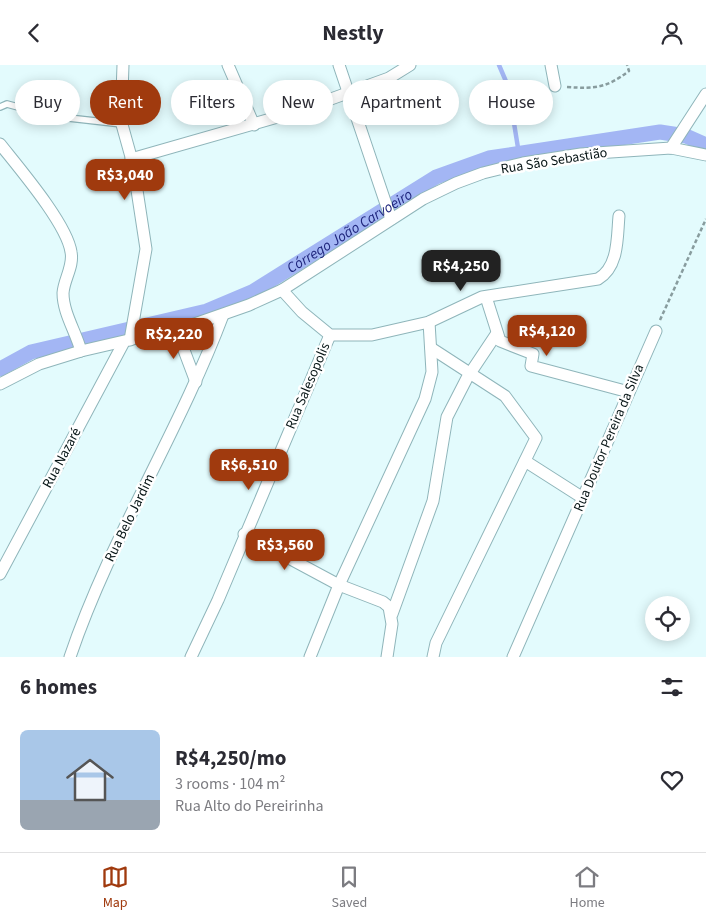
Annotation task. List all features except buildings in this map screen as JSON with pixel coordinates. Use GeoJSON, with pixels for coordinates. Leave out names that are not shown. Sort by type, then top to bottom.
{"type":"FeatureCollection","features":[{"type":"Feature","properties":{"kind":"street","name":"Rua Nazaré"},"geometry":{"type":"LineString","coordinates":[[123,65],[123,80]]}},
{"type":"Feature","properties":{"kind":"street"},"geometry":{"type":"LineString","coordinates":[[228,65],[254,125]]}},
{"type":"Feature","properties":{"kind":"street"},"geometry":{"type":"LineString","coordinates":[[339,65],[345,80]]}},
{"type":"Feature","properties":{"kind":"street"},"geometry":{"type":"LineString","coordinates":[[384,80],[410,65]]}},
{"type":"Feature","properties":{"kind":"street"},"geometry":{"type":"LineString","coordinates":[[552,65],[555,86]]}},
{"type":"Feature","properties":{"kind":"street"},"geometry":{"type":"LineString","coordinates":[[673,144],[706,94]]}},
{"type":"Feature","properties":{"kind":"street"},"geometry":{"type":"LineString","coordinates":[[132,159],[254,125],[343,95]]}},
{"type":"Feature","properties":{"kind":"street","name":"Rua Nazaré"},"geometry":{"type":"LineString","coordinates":[[0,574],[127,341],[146,249],[132,159],[123,125]]}},
{"type":"Feature","properties":{"kind":"street"},"geometry":{"type":"LineString","coordinates":[[360,125],[388,211]]}},
{"type":"Feature","properties":{"kind":"street","name":"Rua São Sebastião"},"geometry":{"type":"LineString","coordinates":[[0,384],[39,364],[80,348],[127,341],[176,329],[223,315],[282,290],[388,211],[456,183],[523,163],[581,154],[673,144],[706,155]]}},
{"type":"Feature","properties":{"kind":"street"},"geometry":{"type":"LineString","coordinates":[[0,145],[37,190],[67,240],[72,255],[63,295],[65,310],[80,348]]}},
{"type":"Feature","properties":{"kind":"street"},"geometry":{"type":"LineString","coordinates":[[282,290],[302,312],[330,335],[372,335],[429,322],[486,297],[598,279],[605,275],[615,256],[619,216]]}},
{"type":"Feature","properties":{"kind":"street"},"geometry":{"type":"LineString","coordinates":[[486,297],[500,341],[533,353],[531,366],[629,392]]}},
{"type":"Feature","properties":{"kind":"street","name":"Rua Belo Jardim"},"geometry":{"type":"LineString","coordinates":[[70,657],[99,583],[196,382],[223,315]]}},
{"type":"Feature","properties":{"kind":"street"},"geometry":{"type":"LineString","coordinates":[[310,657],[339,585],[425,399],[432,372],[429,322]]}},
{"type":"Feature","properties":{"kind":"street"},"geometry":{"type":"LineString","coordinates":[[176,329],[196,382]]}},
{"type":"Feature","properties":{"kind":"street","name":"Rua Doutor Pereira da Silva"},"geometry":{"type":"LineString","coordinates":[[513,657],[656,331]]}},
{"type":"Feature","properties":{"kind":"street"},"geometry":{"type":"LineString","coordinates":[[387,657],[391,610],[433,501],[447,417],[470,372],[497,333]]}},
{"type":"Feature","properties":{"kind":"street","name":"Rua Salesopolis"},"geometry":{"type":"LineString","coordinates":[[191,657],[218,600],[244,534],[330,335]]}},
{"type":"Feature","properties":{"kind":"street"},"geometry":{"type":"LineString","coordinates":[[431,348],[505,396],[536,438],[436,643],[433,657]]}},
{"type":"Feature","properties":{"kind":"street"},"geometry":{"type":"LineString","coordinates":[[525,461],[583,498]]}},
{"type":"Feature","properties":{"kind":"street"},"geometry":{"type":"LineString","coordinates":[[244,534],[339,585],[383,602],[391,610]]}},
{"type":"Feature","properties":{"kind":"lane"},"geometry":{"type":"LineString","coordinates":[[0,107],[8,104],[51,117],[90,120]]}},
{"type":"Feature","properties":{"kind":"path"},"geometry":{"type":"LineString","coordinates":[[555,86],[590,88],[611,85],[630,71],[627,65]]}},
{"type":"Feature","properties":{"kind":"path"},"geometry":{"type":"LineString","coordinates":[[656,331],[706,219]]}},
{"type":"Feature","properties":{"kind":"waterway"},"geometry":{"type":"LineString","coordinates":[[499,65],[508,86],[519,154]]}},
{"type":"Feature","properties":{"kind":"waterway","name":"Córrego João Carvoeiro"},"geometry":{"type":"LineString","coordinates":[[0,369],[31,352],[207,311],[252,292],[436,177],[489,158],[660,132],[686,136],[706,145]]}}]}
